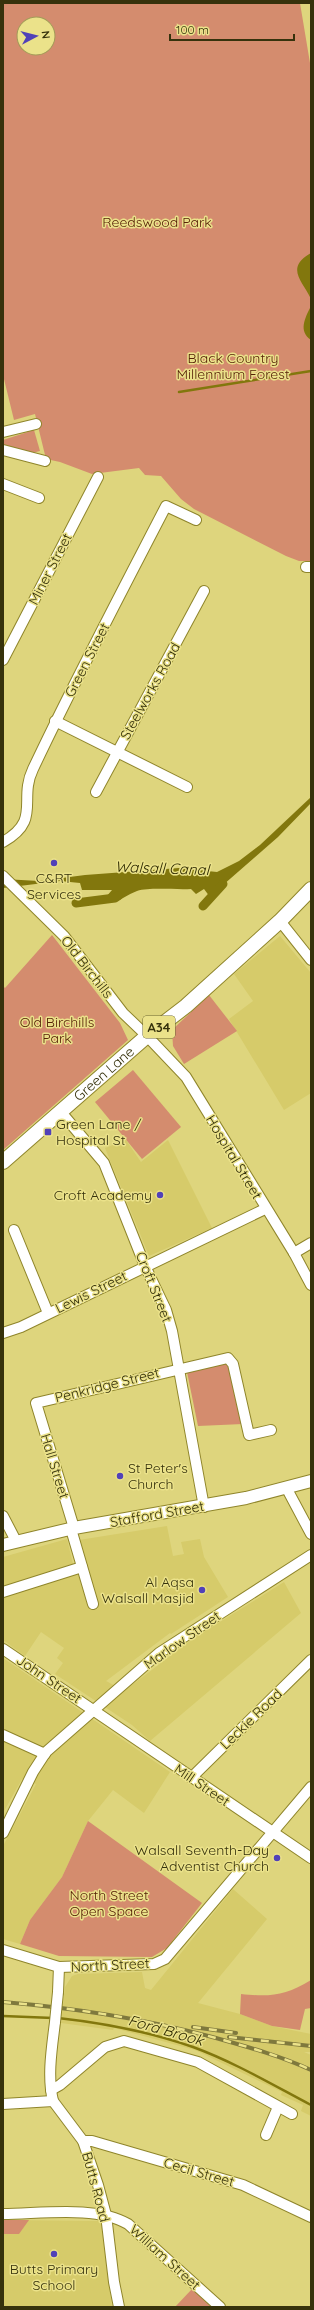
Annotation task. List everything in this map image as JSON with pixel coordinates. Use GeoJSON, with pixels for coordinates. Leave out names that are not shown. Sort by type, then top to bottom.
{"type":"FeatureCollection","features":[{"type":"Feature","properties":{"kind":"highway","name":"Green Lane"},"geometry":{"type":"LineString","coordinates":[[3,1162],[60,1111],[148,1036],[186,1006],[280,921],[311,889]]}},
{"type":"Feature","properties":{"kind":"main road","name":"Stafford Street"},"geometry":{"type":"LineString","coordinates":[[3,1546],[16,1541],[73,1528],[204,1506],[287,1489],[311,1481]]}},
{"type":"Feature","properties":{"kind":"street"},"geometry":{"type":"LineString","coordinates":[[3,432],[36,424]]}},
{"type":"Feature","properties":{"kind":"street"},"geometry":{"type":"LineString","coordinates":[[3,450],[45,461]]}},
{"type":"Feature","properties":{"kind":"street","name":"Miner Street"},"geometry":{"type":"LineString","coordinates":[[3,660],[98,477]]}},
{"type":"Feature","properties":{"kind":"street"},"geometry":{"type":"LineString","coordinates":[[3,484],[39,498]]}},
{"type":"Feature","properties":{"kind":"street","name":"Green Street"},"geometry":{"type":"LineString","coordinates":[[3,842],[12,836],[26,820],[27,791],[30,774],[166,506],[196,520]]}},
{"type":"Feature","properties":{"kind":"street","name":"Steelworks Road"},"geometry":{"type":"LineString","coordinates":[[96,792],[204,591]]}},
{"type":"Feature","properties":{"kind":"street"},"geometry":{"type":"LineString","coordinates":[[56,721],[187,787]]}},
{"type":"Feature","properties":{"kind":"street","name":"Old Birchills"},"geometry":{"type":"LineString","coordinates":[[3,876],[64,936],[122,1013],[148,1036]]}},
{"type":"Feature","properties":{"kind":"street"},"geometry":{"type":"LineString","coordinates":[[280,921],[311,960]]}},
{"type":"Feature","properties":{"kind":"street","name":"Hospital Street"},"geometry":{"type":"LineString","coordinates":[[148,1036],[186,1077],[220,1131],[265,1209],[294,1253],[311,1285]]}},
{"type":"Feature","properties":{"kind":"street","name":"Croft Street"},"geometry":{"type":"LineString","coordinates":[[60,1111],[104,1163],[145,1266],[166,1310],[204,1506]]}},
{"type":"Feature","properties":{"kind":"street","name":"Lewis Street"},"geometry":{"type":"LineString","coordinates":[[3,1333],[21,1327],[265,1209]]}},
{"type":"Feature","properties":{"kind":"street"},"geometry":{"type":"LineString","coordinates":[[14,1230],[48,1313]]}},
{"type":"Feature","properties":{"kind":"street"},"geometry":{"type":"LineString","coordinates":[[294,1253],[311,1243]]}},
{"type":"Feature","properties":{"kind":"street","name":"Penkridge Street"},"geometry":{"type":"LineString","coordinates":[[36,1403],[224,1358],[231,1360],[249,1435],[271,1430]]}},
{"type":"Feature","properties":{"kind":"street","name":"Hall Street"},"geometry":{"type":"LineString","coordinates":[[36,1403],[73,1528],[82,1567],[93,1604]]}},
{"type":"Feature","properties":{"kind":"street"},"geometry":{"type":"LineString","coordinates":[[287,1489],[311,1534]]}},
{"type":"Feature","properties":{"kind":"street"},"geometry":{"type":"LineString","coordinates":[[3,1516],[16,1541]]}},
{"type":"Feature","properties":{"kind":"street","name":"Marlow Street"},"geometry":{"type":"LineString","coordinates":[[3,1833],[33,1772],[45,1754],[160,1653],[311,1555]]}},
{"type":"Feature","properties":{"kind":"street"},"geometry":{"type":"LineString","coordinates":[[3,1592],[82,1567]]}},
{"type":"Feature","properties":{"kind":"street","name":"John Street"},"geometry":{"type":"LineString","coordinates":[[3,1649],[94,1710]]}},
{"type":"Feature","properties":{"kind":"street","name":"Leckie Road"},"geometry":{"type":"LineString","coordinates":[[191,1778],[311,1660]]}},
{"type":"Feature","properties":{"kind":"street","name":"Mill Street"},"geometry":{"type":"LineString","coordinates":[[94,1710],[191,1778],[311,1858]]}},
{"type":"Feature","properties":{"kind":"street"},"geometry":{"type":"LineString","coordinates":[[3,1734],[45,1754]]}},
{"type":"Feature","properties":{"kind":"street","name":"North Street"},"geometry":{"type":"LineString","coordinates":[[53,2101],[51,2090],[59,1968],[154,1964],[165,1959],[311,1787]]}},
{"type":"Feature","properties":{"kind":"street"},"geometry":{"type":"LineString","coordinates":[[3,1950],[59,1968]]}},
{"type":"Feature","properties":{"kind":"street"},"geometry":{"type":"LineString","coordinates":[[51,2090],[105,2047],[124,2041],[198,2062],[235,2081],[292,2114]]}},
{"type":"Feature","properties":{"kind":"street"},"geometry":{"type":"LineString","coordinates":[[229,2090],[235,2081]]}},
{"type":"Feature","properties":{"kind":"street"},"geometry":{"type":"LineString","coordinates":[[3,2104],[53,2101]]}},
{"type":"Feature","properties":{"kind":"street","name":"Butts Road"},"geometry":{"type":"LineString","coordinates":[[53,2101],[83,2141],[106,2215],[114,2282],[119,2307]]}},
{"type":"Feature","properties":{"kind":"street"},"geometry":{"type":"LineString","coordinates":[[266,2135],[278,2107]]}},
{"type":"Feature","properties":{"kind":"street","name":"Cecil Street"},"geometry":{"type":"LineString","coordinates":[[83,2141],[92,2141],[243,2185],[311,2217]]}},
{"type":"Feature","properties":{"kind":"street"},"geometry":{"type":"LineString","coordinates":[[3,2214],[106,2215]]}},
{"type":"Feature","properties":{"kind":"street","name":"William Street"},"geometry":{"type":"LineString","coordinates":[[106,2215],[128,2224],[220,2307]]}},
{"type":"Feature","properties":{"kind":"shaded area"},"geometry":{"type":"Polygon","coordinates":[[[311,253],[311,299],[300,280],[297,269],[303,259],[311,253]]]}},
{"type":"Feature","properties":{"kind":"shaded area"},"geometry":{"type":"Polygon","coordinates":[[[311,306],[311,340],[305,333],[304,324],[311,306]]]}},
{"type":"Feature","properties":{"kind":"shaded area"},"geometry":{"type":"Polygon","coordinates":[[[311,797],[311,803],[278,837],[215,892],[203,906],[210,897],[204,889],[196,894],[191,889],[142,890],[111,902],[107,901],[106,897],[112,890],[82,890],[80,883],[60,881],[3,888],[3,879],[39,881],[85,875],[179,868],[217,872],[239,861],[260,845],[311,797]]]}},
{"type":"Feature","properties":{"kind":"shaded area"},"geometry":{"type":"Polygon","coordinates":[[[280,936],[311,973],[311,1093],[284,1110],[229,1019],[253,1001],[234,974],[280,936]]]}},
{"type":"Feature","properties":{"kind":"shaded area","name":"Croft Academy"},"geometry":{"type":"Polygon","coordinates":[[[126,1140],[141,1162],[168,1140],[212,1228],[149,1256],[105,1148],[126,1140]]]}},
{"type":"Feature","properties":{"kind":"shaded area"},"geometry":{"type":"Polygon","coordinates":[[[167,1526],[173,1556],[184,1554],[181,1542],[200,1539],[204,1557],[228,1597],[171,1634],[170,1633],[106,1681],[124,1691],[194,1638],[284,1582],[301,1613],[150,1741],[132,1725],[55,1674],[63,1663],[57,1658],[64,1648],[41,1632],[25,1656],[3,1640],[3,1598],[80,1572],[90,1610],[98,1609],[79,1540],[167,1526]]]}},
{"type":"Feature","properties":{"kind":"shaded area"},"geometry":{"type":"Polygon","coordinates":[[[67,1539],[73,1564],[3,1587],[3,1557],[67,1539]]]}},
{"type":"Feature","properties":{"kind":"shaded area"},"geometry":{"type":"Polygon","coordinates":[[[3,1658],[170,1772],[144,1813],[113,1790],[88,1821],[62,1877],[30,1920],[20,1944],[3,1939],[3,1846],[36,1784],[22,1779],[3,1813],[3,1658]]]}},
{"type":"Feature","properties":{"kind":"shaded area"},"geometry":{"type":"Polygon","coordinates":[[[233,1889],[267,1919],[198,2003],[240,2014],[272,2026],[311,2034],[311,2052],[304,2052],[311,2055],[311,2116],[301,2111],[303,2105],[281,2095],[282,2092],[195,2050],[114,2028],[113,2030],[61,2023],[65,1987],[72,1976],[78,1974],[142,1972],[145,1988],[151,1990],[233,1889]]]}},
{"type":"Feature","properties":{"kind":"shaded area","name":"Butts Primary School"},"geometry":{"type":"Polygon","coordinates":[[[3,2220],[101,2221],[112,2307],[3,2307],[3,2220]]]}},
{"type":"Feature","properties":{"kind":"green space","name":"Reedswood Park"},"geometry":{"type":"Polygon","coordinates":[[[3,3],[300,3],[311,69],[311,561],[299,561],[286,556],[194,509],[181,499],[161,476],[145,475],[139,468],[92,474],[60,462],[46,459],[35,414],[14,420],[3,375],[3,3]]]}},
{"type":"Feature","properties":{"kind":"green space"},"geometry":{"type":"Polygon","coordinates":[[[34,430],[40,451],[28,454],[3,446],[3,440],[34,430]]]}},
{"type":"Feature","properties":{"kind":"green space","name":"Old Birchills Park"},"geometry":{"type":"Polygon","coordinates":[[[52,935],[120,1023],[128,1040],[3,1150],[3,986],[5,988],[52,935]]]}},
{"type":"Feature","properties":{"kind":"green space"},"geometry":{"type":"Polygon","coordinates":[[[209,995],[237,1031],[184,1064],[173,1046],[172,1030],[209,995]]]}},
{"type":"Feature","properties":{"kind":"green space"},"geometry":{"type":"Polygon","coordinates":[[[133,1070],[181,1127],[142,1159],[95,1102],[133,1070]]]}},
{"type":"Feature","properties":{"kind":"green space"},"geometry":{"type":"Polygon","coordinates":[[[225,1361],[231,1363],[243,1424],[198,1426],[187,1372],[225,1361]]]}},
{"type":"Feature","properties":{"kind":"green space","name":"North Street Open Space"},"geometry":{"type":"Polygon","coordinates":[[[88,1821],[202,1903],[167,1948],[152,1957],[59,1956],[20,1944],[30,1920],[62,1877],[88,1821]]]}},
{"type":"Feature","properties":{"kind":"green space"},"geometry":{"type":"Polygon","coordinates":[[[311,1980],[311,2008],[305,2009],[300,2030],[272,2026],[240,2014],[241,1994],[277,1994],[293,1989],[311,1980]]]}},
{"type":"Feature","properties":{"kind":"green space"},"geometry":{"type":"Polygon","coordinates":[[[3,2220],[29,2220],[19,2234],[3,2234],[3,2220]]]}},
{"type":"Feature","properties":{"kind":"green space"},"geometry":{"type":"Polygon","coordinates":[[[192,2289],[212,2307],[175,2307],[192,2289]]]}},
{"type":"Feature","properties":{"kind":"waterway"},"geometry":{"type":"LineString","coordinates":[[179,392],[311,371]]}},
{"type":"Feature","properties":{"kind":"waterway"},"geometry":{"type":"LineString","coordinates":[[203,906],[223,884]]}},
{"type":"Feature","properties":{"kind":"waterway"},"geometry":{"type":"LineString","coordinates":[[76,903],[115,898],[118,896]]}},
{"type":"Feature","properties":{"kind":"waterway","name":"Ford Brook"},"geometry":{"type":"LineString","coordinates":[[3,2016],[53,2018]]}},
{"type":"Feature","properties":{"kind":"waterway","name":"Ford Brook"},"geometry":{"type":"LineString","coordinates":[[58,2018],[127,2029],[193,2047],[238,2067],[311,2105]]}},
{"type":"Feature","properties":{"kind":"railway"},"geometry":{"type":"LineString","coordinates":[[3,2002],[57,2007],[163,2025],[252,2048],[288,2060],[311,2070]]}},
{"type":"Feature","properties":{"kind":"railway"},"geometry":{"type":"LineString","coordinates":[[193,2027],[236,2033]]}},
{"type":"Feature","properties":{"kind":"railway"},"geometry":{"type":"LineString","coordinates":[[229,2037],[311,2046]]}},
{"type":"Feature","properties":{"kind":"place","name":"C&RT Services"},"geometry":{"type":"Point","coordinates":[54,863]}},
{"type":"Feature","properties":{"kind":"place","name":"Green Lane / Hospital St"},"geometry":{"type":"Point","coordinates":[48,1132]}},
{"type":"Feature","properties":{"kind":"place","name":"Croft Academy"},"geometry":{"type":"Point","coordinates":[160,1195]}},
{"type":"Feature","properties":{"kind":"place","name":"St Peter's Church"},"geometry":{"type":"Point","coordinates":[120,1476]}},
{"type":"Feature","properties":{"kind":"place","name":"Al Aqsa Walsall Masjid"},"geometry":{"type":"Point","coordinates":[202,1590]}},
{"type":"Feature","properties":{"kind":"place","name":"Walsall Seventh-Day Adventist Church"},"geometry":{"type":"Point","coordinates":[277,1858]}},
{"type":"Feature","properties":{"kind":"place","name":"Butts Primary School"},"geometry":{"type":"Point","coordinates":[54,2254]}},
{"type":"Feature","properties":{"kind":"park label","name":"Black Country Millennium Forest"},"geometry":{"type":"Point","coordinates":[233,366]}},
{"type":"Feature","properties":{"kind":"water label","name":"Walsall Canal"},"geometry":{"type":"Point","coordinates":[162,868]}}]}
